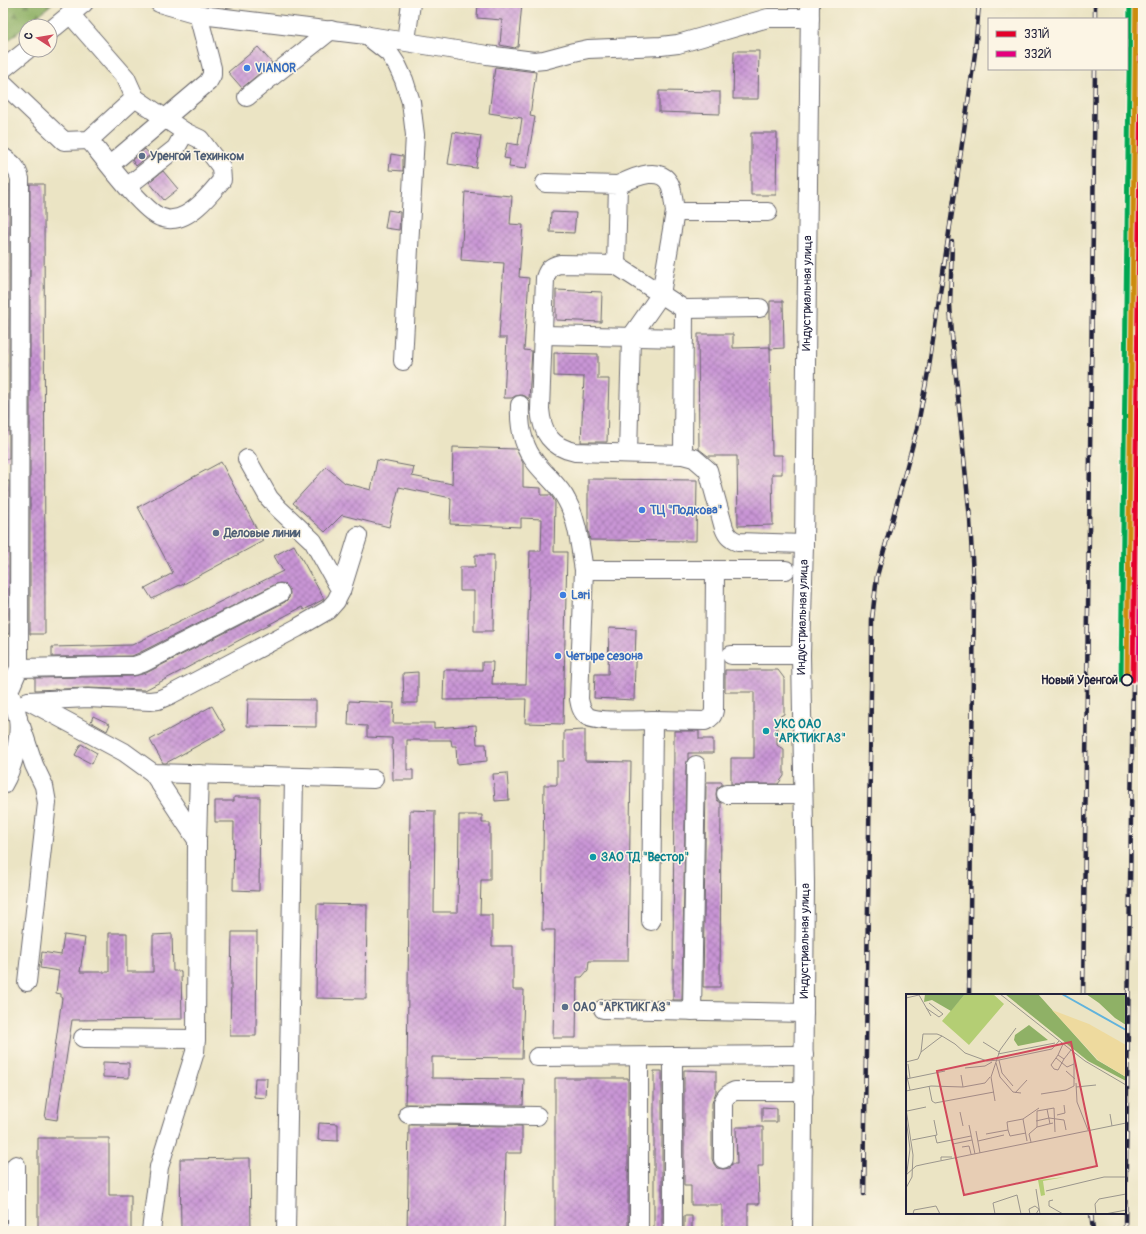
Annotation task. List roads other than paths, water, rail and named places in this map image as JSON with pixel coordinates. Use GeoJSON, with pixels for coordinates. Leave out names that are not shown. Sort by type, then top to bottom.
{"type":"FeatureCollection","features":[{"type":"Feature","properties":{"kind":"street"},"geometry":{"type":"LineString","coordinates":[[158,3],[201,15],[331,30],[534,62],[588,49],[678,44],[768,18],[810,10]]}},
{"type":"Feature","properties":{"kind":"street"},"geometry":{"type":"LineString","coordinates":[[406,41],[410,3]]}},
{"type":"Feature","properties":{"kind":"street"},"geometry":{"type":"LineString","coordinates":[[58,24],[77,8],[126,78],[135,98],[185,132],[200,139],[221,167],[222,180],[207,198],[185,216],[172,220],[159,217],[143,204],[89,140]]}},
{"type":"Feature","properties":{"kind":"street","name":"Индустриальная улица"},"geometry":{"type":"LineString","coordinates":[[802,1231],[805,883],[801,655],[804,544],[810,10]]}},
{"type":"Feature","properties":{"kind":"street"},"geometry":{"type":"LineString","coordinates":[[110,165],[208,82],[212,75],[211,59],[200,22],[201,15]]}},
{"type":"Feature","properties":{"kind":"street"},"geometry":{"type":"LineString","coordinates":[[247,98],[274,74],[293,61],[331,30]]}},
{"type":"Feature","properties":{"kind":"street"},"geometry":{"type":"LineString","coordinates":[[366,35],[389,53],[397,64],[404,80],[414,117],[415,141],[403,361]]}},
{"type":"Feature","properties":{"kind":"street"},"geometry":{"type":"LineString","coordinates":[[3,69],[18,57]]}},
{"type":"Feature","properties":{"kind":"street"},"geometry":{"type":"LineString","coordinates":[[3,83],[64,142],[89,140],[135,98]]}},
{"type":"Feature","properties":{"kind":"street"},"geometry":{"type":"LineString","coordinates":[[128,186],[176,148],[185,132]]}},
{"type":"Feature","properties":{"kind":"street"},"geometry":{"type":"LineString","coordinates":[[3,157],[14,165],[18,171],[20,179],[11,469],[19,668],[6,689]]}},
{"type":"Feature","properties":{"kind":"street"},"geometry":{"type":"LineString","coordinates":[[545,183],[618,185],[635,177],[646,174],[655,174],[663,177],[670,186],[675,212],[661,294],[631,337],[628,454]]}},
{"type":"Feature","properties":{"kind":"street"},"geometry":{"type":"LineString","coordinates":[[616,265],[618,185]]}},
{"type":"Feature","properties":{"kind":"street"},"geometry":{"type":"LineString","coordinates":[[675,212],[768,212]]}},
{"type":"Feature","properties":{"kind":"street"},"geometry":{"type":"LineString","coordinates":[[760,308],[684,309],[616,265],[553,265],[547,271],[545,278],[540,409],[541,421],[545,433],[555,444],[564,450],[575,452],[683,455],[694,458],[708,470],[724,528],[731,540],[738,542],[804,544]]}},
{"type":"Feature","properties":{"kind":"street"},"geometry":{"type":"LineString","coordinates":[[683,455],[684,309]]}},
{"type":"Feature","properties":{"kind":"street"},"geometry":{"type":"LineString","coordinates":[[543,335],[684,338]]}},
{"type":"Feature","properties":{"kind":"street"},"geometry":{"type":"LineString","coordinates":[[520,405],[520,429],[530,453],[535,462],[559,489],[567,501],[572,513],[584,570],[579,699],[586,715],[597,720],[705,721],[713,716],[715,570]]}},
{"type":"Feature","properties":{"kind":"street"},"geometry":{"type":"LineString","coordinates":[[247,459],[269,498],[313,541],[341,591]]}},
{"type":"Feature","properties":{"kind":"street"},"geometry":{"type":"LineString","coordinates":[[28,701],[88,698],[142,701],[158,700],[170,695],[298,628],[328,610],[336,601],[341,591],[358,536]]}},
{"type":"Feature","properties":{"kind":"street"},"geometry":{"type":"LineString","coordinates":[[584,570],[786,570]]}},
{"type":"Feature","properties":{"kind":"street"},"geometry":{"type":"LineString","coordinates":[[19,668],[120,666],[143,664],[280,593]]}},
{"type":"Feature","properties":{"kind":"street"},"geometry":{"type":"LineString","coordinates":[[731,655],[801,655]]}},
{"type":"Feature","properties":{"kind":"street"},"geometry":{"type":"LineString","coordinates":[[6,689],[124,752],[153,773],[197,840]]}},
{"type":"Feature","properties":{"kind":"street"},"geometry":{"type":"LineString","coordinates":[[6,689],[34,764],[44,786],[47,803],[27,982]]}},
{"type":"Feature","properties":{"kind":"street"},"geometry":{"type":"LineString","coordinates":[[3,785],[10,770],[16,746],[18,718]]}},
{"type":"Feature","properties":{"kind":"street"},"geometry":{"type":"LineString","coordinates":[[652,921],[653,720]]}},
{"type":"Feature","properties":{"kind":"street"},"geometry":{"type":"LineString","coordinates":[[692,1010],[696,765]]}},
{"type":"Feature","properties":{"kind":"street"},"geometry":{"type":"LineString","coordinates":[[153,773],[374,779]]}},
{"type":"Feature","properties":{"kind":"street"},"geometry":{"type":"LineString","coordinates":[[151,1231],[159,1167],[193,1060],[196,1039],[197,840],[199,774]]}},
{"type":"Feature","properties":{"kind":"street"},"geometry":{"type":"LineString","coordinates":[[286,1231],[294,777]]}},
{"type":"Feature","properties":{"kind":"street"},"geometry":{"type":"LineString","coordinates":[[726,794],[803,794]]}},
{"type":"Feature","properties":{"kind":"street"},"geometry":{"type":"LineString","coordinates":[[603,1009],[804,1013]]}},
{"type":"Feature","properties":{"kind":"street"},"geometry":{"type":"LineString","coordinates":[[83,1038],[196,1039]]}},
{"type":"Feature","properties":{"kind":"street"},"geometry":{"type":"LineString","coordinates":[[537,1057],[804,1055]]}},
{"type":"Feature","properties":{"kind":"street"},"geometry":{"type":"LineString","coordinates":[[673,1056],[673,1231]]}},
{"type":"Feature","properties":{"kind":"street"},"geometry":{"type":"LineString","coordinates":[[639,1057],[640,1231]]}},
{"type":"Feature","properties":{"kind":"street"},"geometry":{"type":"LineString","coordinates":[[723,1159],[723,1103],[728,1093],[735,1091],[804,1091]]}},
{"type":"Feature","properties":{"kind":"street"},"geometry":{"type":"LineString","coordinates":[[408,1114],[537,1116]]}},
{"type":"Feature","properties":{"kind":"street"},"geometry":{"type":"LineString","coordinates":[[16,1165],[16,1231]]}},
{"type":"Feature","properties":{"kind":"railway"},"geometry":{"type":"LineString","coordinates":[[864,1194],[872,619],[877,576],[917,429],[929,367],[975,53],[979,3]]}},
{"type":"Feature","properties":{"kind":"railway"},"geometry":{"type":"LineString","coordinates":[[1095,3],[1095,18]]}},
{"type":"Feature","properties":{"kind":"railway"},"geometry":{"type":"LineString","coordinates":[[1083,994],[1095,70]]}},
{"type":"Feature","properties":{"kind":"railway"},"geometry":{"type":"LineString","coordinates":[[952,242],[950,305],[970,519],[974,597],[969,994]]}},
{"type":"Feature","properties":{"kind":"railway"},"geometry":{"type":"LineString","coordinates":[[1126,1162],[1133,680]]}},
{"type":"Feature","properties":{"kind":"railway"},"geometry":{"type":"LineString","coordinates":[[1091,1214],[1093,1231]]}},
{"type":"Feature","properties":{"kind":"railway"},"geometry":{"type":"LineString","coordinates":[[1125,1214],[1125,1231]]}},
{"type":"Feature","properties":{"kind":"place","name":"VIANOR"},"geometry":{"type":"Point","coordinates":[247,68]}},
{"type":"Feature","properties":{"kind":"place","name":"Уренгой Техинком"},"geometry":{"type":"Point","coordinates":[142,156]}},
{"type":"Feature","properties":{"kind":"place","name":"ТЦ \"Подкова\""},"geometry":{"type":"Point","coordinates":[642,510]}},
{"type":"Feature","properties":{"kind":"place","name":"Деловые линии"},"geometry":{"type":"Point","coordinates":[216,533]}},
{"type":"Feature","properties":{"kind":"place","name":"Lari"},"geometry":{"type":"Point","coordinates":[563,595]}},
{"type":"Feature","properties":{"kind":"place","name":"Четыре сезона"},"geometry":{"type":"Point","coordinates":[558,656]}},
{"type":"Feature","properties":{"kind":"place","name":"Новый Уренгой"},"geometry":{"type":"Point","coordinates":[1127,680]}},
{"type":"Feature","properties":{"kind":"place","name":"УКС ОАО \"АРКТИКГАЗ\""},"geometry":{"type":"Point","coordinates":[766,731]}},
{"type":"Feature","properties":{"kind":"place","name":"ЗАО ТД \"Вестор\""},"geometry":{"type":"Point","coordinates":[593,857]}},
{"type":"Feature","properties":{"kind":"place","name":"ОАО \"АРКТИКГАЗ\""},"geometry":{"type":"Point","coordinates":[565,1007]}}]}
